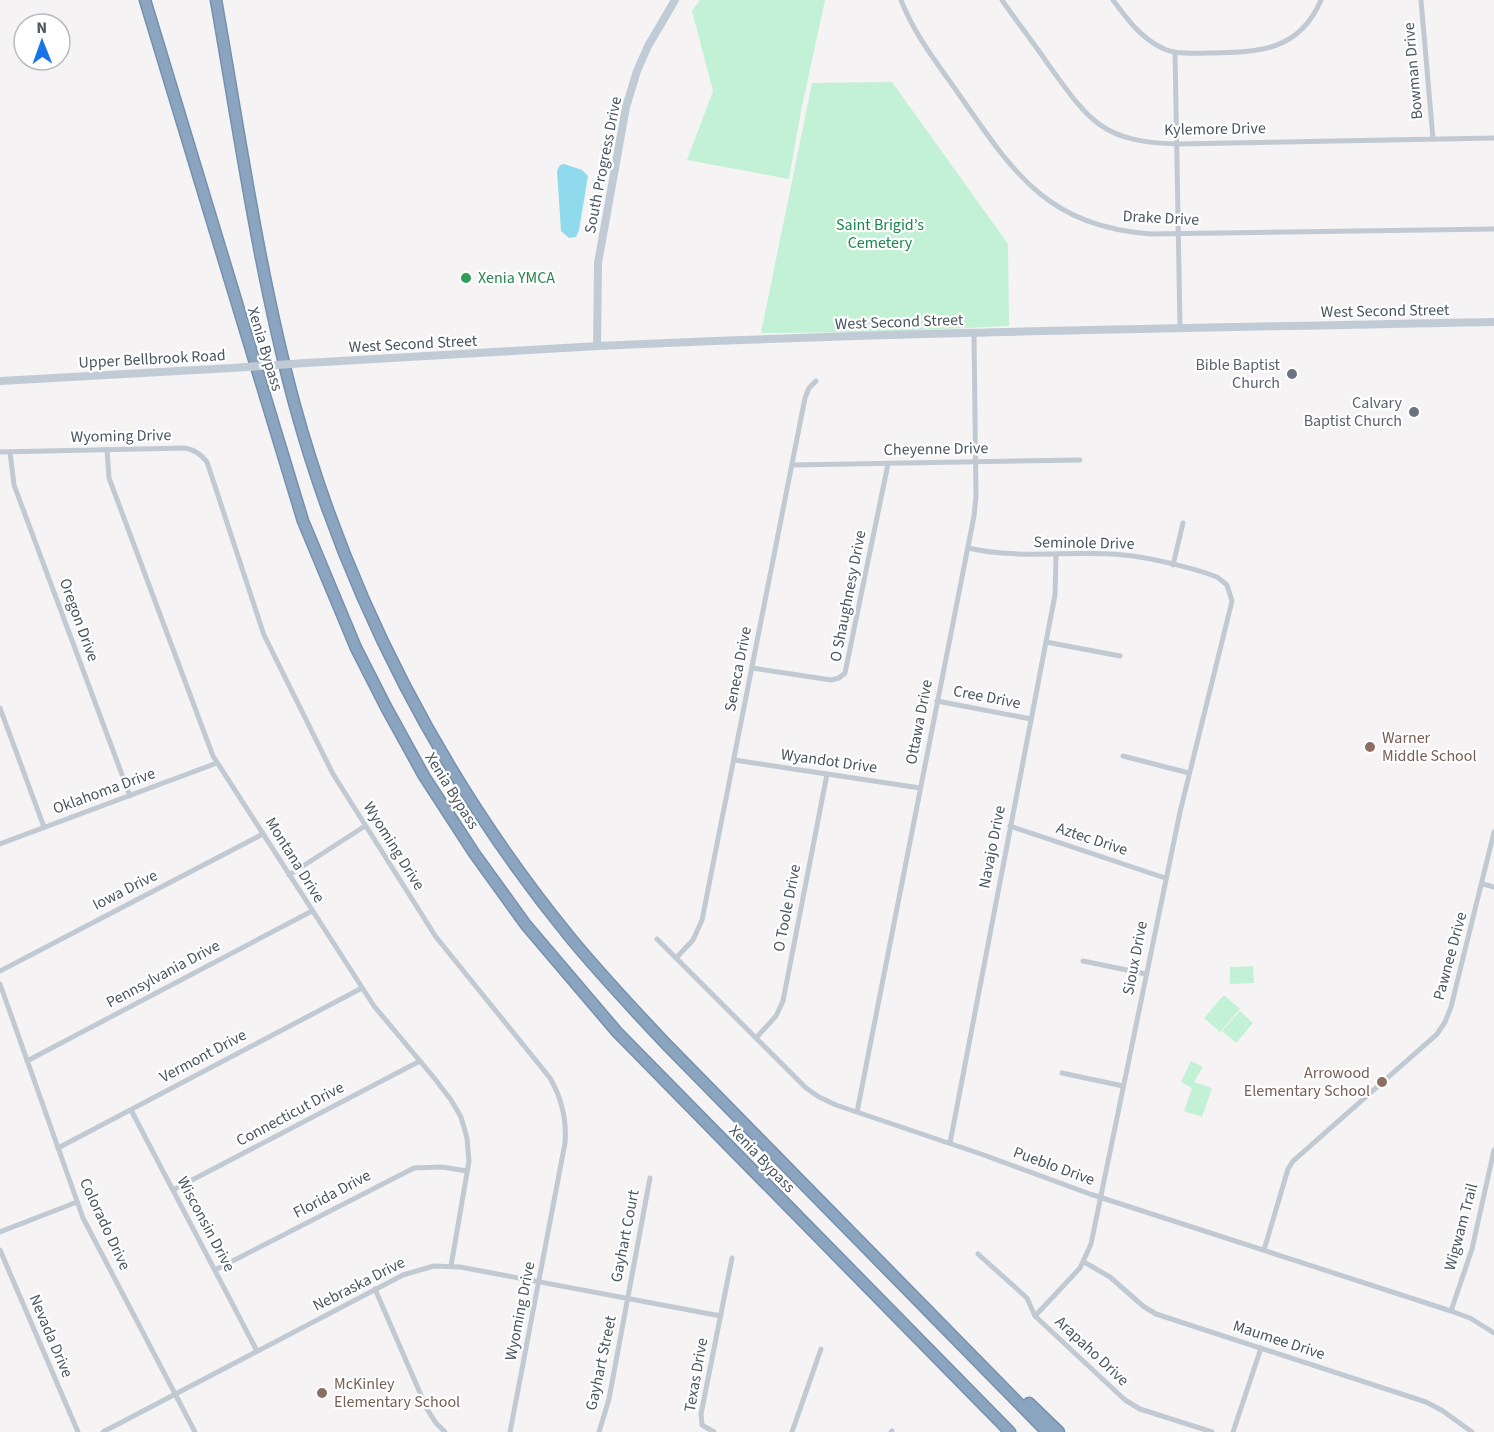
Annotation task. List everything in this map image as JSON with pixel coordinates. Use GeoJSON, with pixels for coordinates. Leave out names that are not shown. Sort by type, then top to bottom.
{"type":"FeatureCollection","features":[{"type":"Feature","properties":{"kind":"highway","name":"Xenia Bypass"},"geometry":{"type":"LineString","coordinates":[[145,0],[303,522],[352,638],[386,707],[438,798],[495,884],[558,964],[617,1032],[1010,1432]]}},
{"type":"Feature","properties":{"kind":"highway","name":"Xenia Bypass"},"geometry":{"type":"LineString","coordinates":[[216,0],[266,285],[295,407],[324,500],[345,555],[401,678],[429,730],[514,864],[567,933],[666,1044],[1047,1432]]}},
{"type":"Feature","properties":{"kind":"highway"},"geometry":{"type":"LineString","coordinates":[[846,1227],[1059,1432]]}},
{"type":"Feature","properties":{"kind":"highway"},"geometry":{"type":"LineString","coordinates":[[901,1321],[926,1353],[1002,1432]]}},
{"type":"Feature","properties":{"kind":"main road","name":"South Progress Drive"},"geometry":{"type":"LineString","coordinates":[[597,346],[598,263],[626,107],[637,71],[648,46],[675,0]]}},
{"type":"Feature","properties":{"kind":"main road","name":"West Second Street"},"geometry":{"type":"LineString","coordinates":[[306,363],[597,346],[1180,327],[1494,322]]}},
{"type":"Feature","properties":{"kind":"main road","name":"Upper Bellbrook Road"},"geometry":{"type":"LineString","coordinates":[[0,381],[306,363]]}},
{"type":"Feature","properties":{"kind":"street","name":"Drake Drive"},"geometry":{"type":"LineString","coordinates":[[901,0],[915,31],[1008,163],[1030,186],[1061,208],[1109,228],[1135,233],[1178,234],[1494,229]]}},
{"type":"Feature","properties":{"kind":"street","name":"Kylemore Drive"},"geometry":{"type":"LineString","coordinates":[[1002,0],[1076,103],[1106,130],[1130,139],[1177,144],[1494,138]]}},
{"type":"Feature","properties":{"kind":"street"},"geometry":{"type":"LineString","coordinates":[[1113,0],[1129,23],[1141,34],[1163,48],[1175,52],[1253,52],[1276,46],[1287,41],[1304,27],[1321,0]]}},
{"type":"Feature","properties":{"kind":"street","name":"Bowman Drive"},"geometry":{"type":"LineString","coordinates":[[1421,0],[1433,139]]}},
{"type":"Feature","properties":{"kind":"street"},"geometry":{"type":"LineString","coordinates":[[1175,52],[1180,327]]}},
{"type":"Feature","properties":{"kind":"street","name":"Ottawa Drive"},"geometry":{"type":"LineString","coordinates":[[857,1112],[975,509],[974,334]]}},
{"type":"Feature","properties":{"kind":"street","name":"Seneca Drive"},"geometry":{"type":"LineString","coordinates":[[676,958],[693,940],[702,920],[805,398],[809,388],[816,381]]}},
{"type":"Feature","properties":{"kind":"street","name":"Wyoming Drive"},"geometry":{"type":"LineString","coordinates":[[0,452],[186,448],[196,451],[203,457],[207,462],[264,635],[333,774],[436,937],[550,1078],[562,1103],[565,1143],[510,1432]]}},
{"type":"Feature","properties":{"kind":"street","name":"Montana Drive"},"geometry":{"type":"LineString","coordinates":[[107,450],[109,478],[209,748],[374,1006],[451,1100],[461,1117],[469,1151],[451,1266]]}},
{"type":"Feature","properties":{"kind":"street","name":"Oregon Drive"},"geometry":{"type":"LineString","coordinates":[[10,452],[14,485],[130,796]]}},
{"type":"Feature","properties":{"kind":"street","name":"Cheyenne Drive"},"geometry":{"type":"LineString","coordinates":[[792,465],[1080,460]]}},
{"type":"Feature","properties":{"kind":"street","name":"O Shaughnesy Drive"},"geometry":{"type":"LineString","coordinates":[[752,668],[831,680],[845,673],[888,464]]}},
{"type":"Feature","properties":{"kind":"street"},"geometry":{"type":"LineString","coordinates":[[1173,565],[1183,523]]}},
{"type":"Feature","properties":{"kind":"street","name":"Seminole Drive"},"geometry":{"type":"LineString","coordinates":[[968,548],[1014,556],[1124,555],[1217,577],[1230,589]]}},
{"type":"Feature","properties":{"kind":"street","name":"Navajo Drive"},"geometry":{"type":"LineString","coordinates":[[950,1143],[1055,595],[1056,555]]}},
{"type":"Feature","properties":{"kind":"street","name":"Sioux Drive"},"geometry":{"type":"LineString","coordinates":[[1035,1317],[1084,1262],[1091,1244],[1165,878],[1232,601],[1230,589]]}},
{"type":"Feature","properties":{"kind":"street"},"geometry":{"type":"LineString","coordinates":[[1046,642],[1120,656]]}},
{"type":"Feature","properties":{"kind":"street","name":"Cree Drive"},"geometry":{"type":"LineString","coordinates":[[937,701],[1031,719]]}},
{"type":"Feature","properties":{"kind":"street"},"geometry":{"type":"LineString","coordinates":[[0,708],[45,827]]}},
{"type":"Feature","properties":{"kind":"street"},"geometry":{"type":"LineString","coordinates":[[1123,756],[1189,773]]}},
{"type":"Feature","properties":{"kind":"street","name":"Wyandot Drive"},"geometry":{"type":"LineString","coordinates":[[734,760],[920,788]]}},
{"type":"Feature","properties":{"kind":"street","name":"Oklahoma Drive"},"geometry":{"type":"LineString","coordinates":[[0,844],[217,763]]}},
{"type":"Feature","properties":{"kind":"street","name":"O Toole Drive"},"geometry":{"type":"LineString","coordinates":[[756,1038],[776,1016],[783,1001],[827,774]]}},
{"type":"Feature","properties":{"kind":"street"},"geometry":{"type":"LineString","coordinates":[[289,875],[365,826]]}},
{"type":"Feature","properties":{"kind":"street","name":"Aztec Drive"},"geometry":{"type":"LineString","coordinates":[[1010,826],[1165,878]]}},
{"type":"Feature","properties":{"kind":"street","name":"Pawnee Drive"},"geometry":{"type":"LineString","coordinates":[[1264,1250],[1288,1169],[1293,1161],[1437,1034],[1445,1022],[1451,1008],[1483,884],[1494,832]]}},
{"type":"Feature","properties":{"kind":"street","name":"Iowa Drive"},"geometry":{"type":"LineString","coordinates":[[0,971],[263,834]]}},
{"type":"Feature","properties":{"kind":"street"},"geometry":{"type":"LineString","coordinates":[[1483,884],[1494,887]]}},
{"type":"Feature","properties":{"kind":"street","name":"Pennsylvania Drive"},"geometry":{"type":"LineString","coordinates":[[27,1061],[312,911]]}},
{"type":"Feature","properties":{"kind":"street","name":"Pueblo Drive"},"geometry":{"type":"LineString","coordinates":[[657,939],[806,1088],[829,1102],[1101,1198],[1451,1311],[1470,1318],[1494,1333]]}},
{"type":"Feature","properties":{"kind":"street"},"geometry":{"type":"LineString","coordinates":[[1083,961],[1146,974]]}},
{"type":"Feature","properties":{"kind":"street","name":"Colorado Drive"},"geometry":{"type":"LineString","coordinates":[[0,984],[77,1202],[195,1432]]}},
{"type":"Feature","properties":{"kind":"street","name":"Vermont Drive"},"geometry":{"type":"LineString","coordinates":[[58,1148],[362,988]]}},
{"type":"Feature","properties":{"kind":"street","name":"Connecticut Drive"},"geometry":{"type":"LineString","coordinates":[[173,1190],[420,1061]]}},
{"type":"Feature","properties":{"kind":"street"},"geometry":{"type":"LineString","coordinates":[[1062,1073],[1123,1086]]}},
{"type":"Feature","properties":{"kind":"street","name":"Wisconsin Drive"},"geometry":{"type":"LineString","coordinates":[[131,1110],[257,1350]]}},
{"type":"Feature","properties":{"kind":"street","name":"Wigwam Trail"},"geometry":{"type":"LineString","coordinates":[[1451,1311],[1472,1249],[1494,1150]]}},
{"type":"Feature","properties":{"kind":"street","name":"Florida Drive"},"geometry":{"type":"LineString","coordinates":[[215,1270],[407,1171],[428,1166],[467,1171]]}},
{"type":"Feature","properties":{"kind":"street","name":"Gayhart Court"},"geometry":{"type":"LineString","coordinates":[[627,1299],[650,1178]]}},
{"type":"Feature","properties":{"kind":"street"},"geometry":{"type":"LineString","coordinates":[[0,1232],[77,1202]]}},
{"type":"Feature","properties":{"kind":"street","name":"Nevada Drive"},"geometry":{"type":"LineString","coordinates":[[0,1250],[78,1432]]}},
{"type":"Feature","properties":{"kind":"street","name":"Arapaho Drive"},"geometry":{"type":"LineString","coordinates":[[978,1254],[1027,1298],[1035,1317],[1132,1405],[1212,1432]]}},
{"type":"Feature","properties":{"kind":"street"},"geometry":{"type":"LineString","coordinates":[[721,1316],[732,1258]]}},
{"type":"Feature","properties":{"kind":"street","name":"Maumee Drive"},"geometry":{"type":"LineString","coordinates":[[1084,1262],[1110,1276],[1143,1306],[1156,1314],[1426,1402],[1472,1432]]}},
{"type":"Feature","properties":{"kind":"street","name":"Nebraska Drive"},"geometry":{"type":"LineString","coordinates":[[103,1432],[257,1350],[418,1269],[451,1266],[721,1316]]}},
{"type":"Feature","properties":{"kind":"street"},"geometry":{"type":"LineString","coordinates":[[375,1289],[426,1408],[445,1432]]}},
{"type":"Feature","properties":{"kind":"street","name":"Gayhart Street"},"geometry":{"type":"LineString","coordinates":[[600,1432],[609,1399],[627,1299]]}},
{"type":"Feature","properties":{"kind":"street","name":"Texas Drive"},"geometry":{"type":"LineString","coordinates":[[714,1432],[702,1425],[701,1420],[721,1316]]}},
{"type":"Feature","properties":{"kind":"street"},"geometry":{"type":"LineString","coordinates":[[1233,1432],[1261,1348]]}},
{"type":"Feature","properties":{"kind":"street"},"geometry":{"type":"LineString","coordinates":[[792,1432],[821,1349]]}},
{"type":"Feature","properties":{"kind":"green space"},"geometry":{"type":"Polygon","coordinates":[[[700,0],[825,0],[789,179],[687,160],[713,91],[692,11],[700,0]]]}},
{"type":"Feature","properties":{"kind":"green space","name":"Saint Brigid’s Cemetery"},"geometry":{"type":"Polygon","coordinates":[[[892,82],[1008,244],[1009,326],[881,332],[761,333],[812,83],[892,82]]]}},
{"type":"Feature","properties":{"kind":"green space"},"geometry":{"type":"Polygon","coordinates":[[[1253,966],[1254,983],[1230,984],[1230,967],[1253,966]]]}},
{"type":"Feature","properties":{"kind":"green space"},"geometry":{"type":"Polygon","coordinates":[[[1224,995],[1240,1009],[1220,1032],[1204,1018],[1224,995]]]}},
{"type":"Feature","properties":{"kind":"green space"},"geometry":{"type":"Polygon","coordinates":[[[1240,1011],[1253,1023],[1236,1043],[1222,1031],[1240,1011]]]}},
{"type":"Feature","properties":{"kind":"green space"},"geometry":{"type":"Polygon","coordinates":[[[1191,1061],[1203,1067],[1194,1082],[1212,1088],[1202,1117],[1184,1111],[1192,1088],[1181,1082],[1191,1061]]]}},
{"type":"Feature","properties":{"kind":"water"},"geometry":{"type":"Polygon","coordinates":[[[564,164],[582,170],[588,176],[579,230],[576,237],[569,238],[561,231],[557,171],[560,165],[564,164]]]}},
{"type":"Feature","properties":{"kind":"place","name":"Xenia YMCA"},"geometry":{"type":"Point","coordinates":[466,278]}},
{"type":"Feature","properties":{"kind":"place","name":"Bible Baptist Church"},"geometry":{"type":"Point","coordinates":[1292,374]}},
{"type":"Feature","properties":{"kind":"place","name":"Calvary Baptist Church"},"geometry":{"type":"Point","coordinates":[1414,412]}},
{"type":"Feature","properties":{"kind":"place","name":"Warner Middle School"},"geometry":{"type":"Point","coordinates":[1370,747]}},
{"type":"Feature","properties":{"kind":"place","name":"Arrowood Elementary School"},"geometry":{"type":"Point","coordinates":[1382,1082]}},
{"type":"Feature","properties":{"kind":"place","name":"McKinley Elementary School"},"geometry":{"type":"Point","coordinates":[322,1393]}}]}
